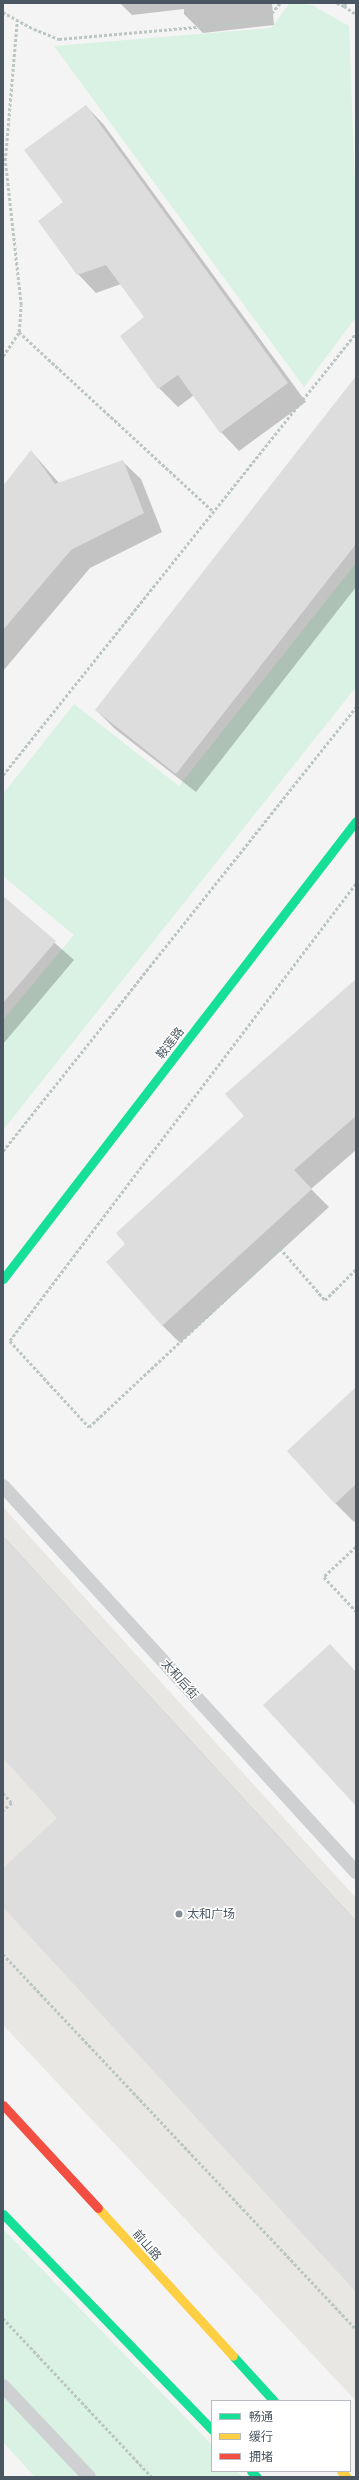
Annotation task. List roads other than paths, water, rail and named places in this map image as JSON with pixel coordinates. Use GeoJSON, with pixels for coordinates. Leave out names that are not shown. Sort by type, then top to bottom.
{"type":"FeatureCollection","features":[{"type":"Feature","properties":{"kind":"main road","name":"鞍莲路"},"geometry":{"type":"LineString","coordinates":[[3,1279],[356,821]]}},
{"type":"Feature","properties":{"kind":"main road","name":"前山路"},"geometry":{"type":"LineString","coordinates":[[3,2106],[273,2400]]}},
{"type":"Feature","properties":{"kind":"main road"},"geometry":{"type":"LineString","coordinates":[[3,2214],[211,2429]]}},
{"type":"Feature","properties":{"kind":"lane","name":"太和后街"},"geometry":{"type":"LineString","coordinates":[[3,1486],[356,1872]]}},
{"type":"Feature","properties":{"kind":"lane"},"geometry":{"type":"LineString","coordinates":[[3,2386],[89,2477]]}},
{"type":"Feature","properties":{"kind":"place","name":"太和广场"},"geometry":{"type":"Point","coordinates":[179,1914]}}]}
